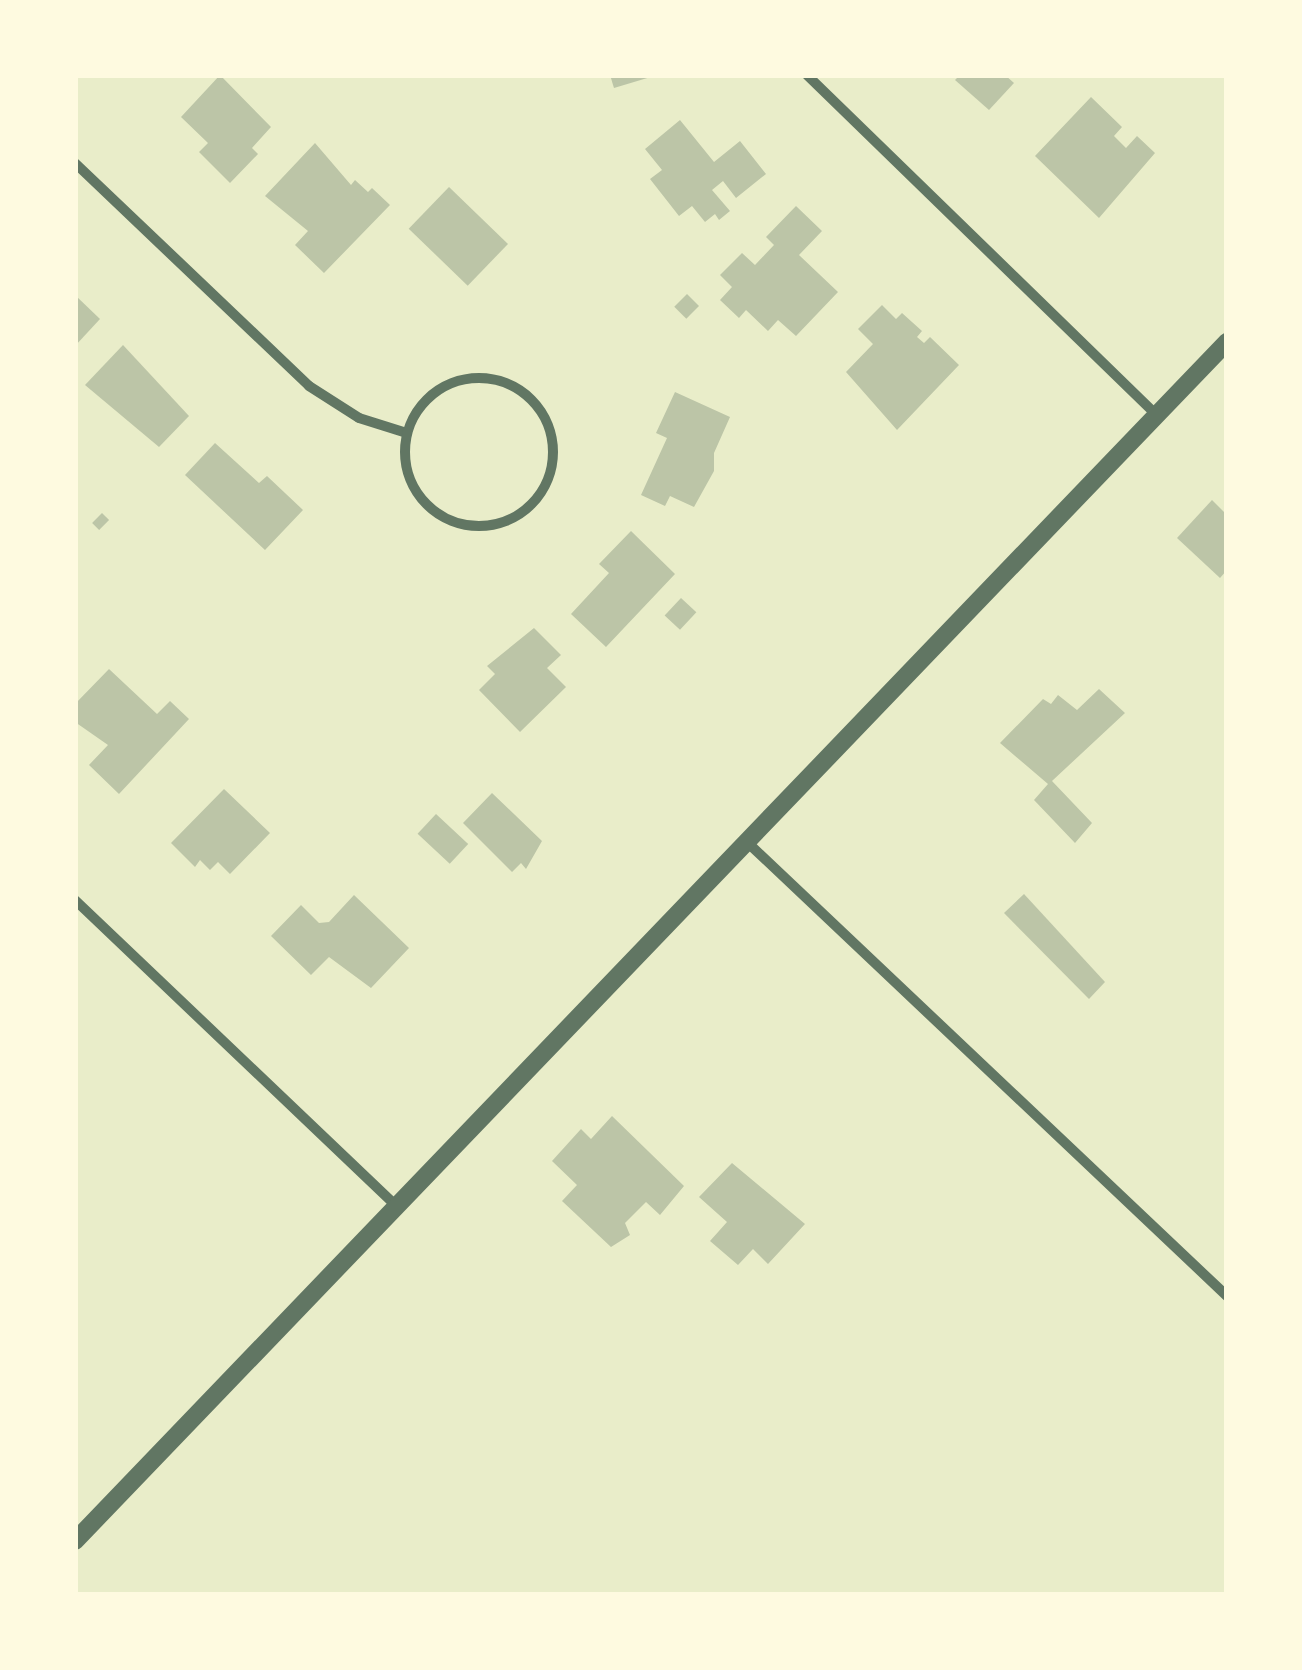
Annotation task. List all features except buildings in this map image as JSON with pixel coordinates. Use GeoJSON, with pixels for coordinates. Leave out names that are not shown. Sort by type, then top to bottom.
{"type":"FeatureCollection","features":[{"type":"Feature","properties":{"kind":"street"},"geometry":{"type":"LineString","coordinates":[[807,75],[1156,415]]}},
{"type":"Feature","properties":{"kind":"street"},"geometry":{"type":"LineString","coordinates":[[75,162],[309,386],[359,418],[407,433]]}},
{"type":"Feature","properties":{"kind":"street"},"geometry":{"type":"LineString","coordinates":[[75,1541],[1227,342]]}},
{"type":"Feature","properties":{"kind":"street"},"geometry":{"type":"LineString","coordinates":[[459,380],[497,380],[531,398],[543,414],[554,451],[551,470],[544,489],[517,516],[500,523],[461,524],[416,490],[407,433],[441,388],[459,380]]}},
{"type":"Feature","properties":{"kind":"street"},"geometry":{"type":"LineString","coordinates":[[747,842],[1227,1296]]}},
{"type":"Feature","properties":{"kind":"street"},"geometry":{"type":"LineString","coordinates":[[75,900],[397,1208]]}}]}
